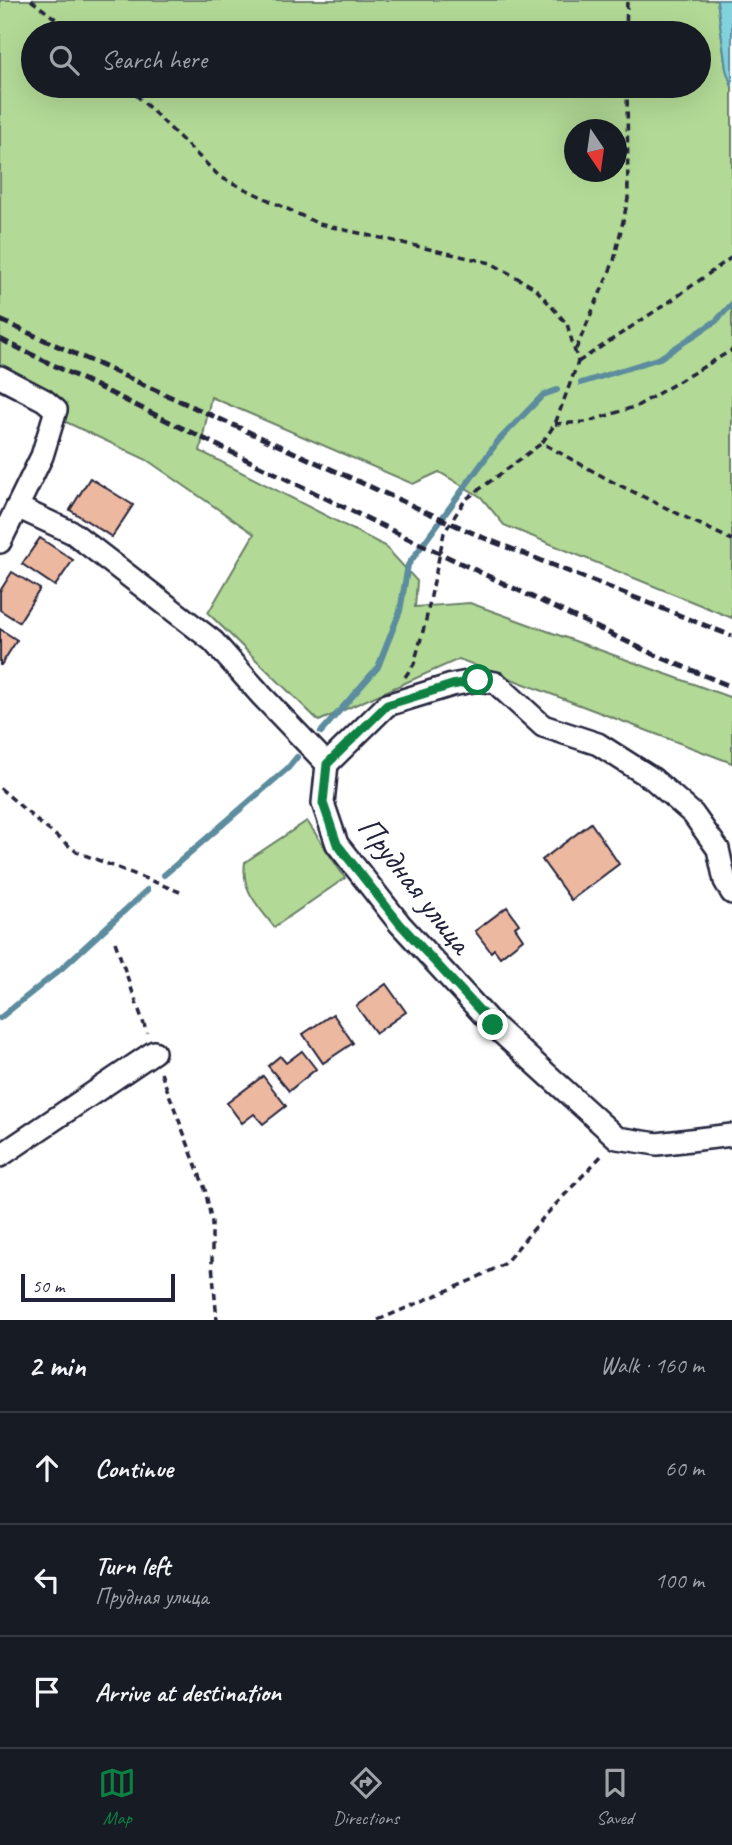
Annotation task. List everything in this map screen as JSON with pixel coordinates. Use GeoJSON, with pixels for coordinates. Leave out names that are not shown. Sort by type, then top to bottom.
{"type":"FeatureCollection","features":[{"type":"Feature","properties":{"kind":"street"},"geometry":{"type":"LineString","coordinates":[[0,377],[44,400],[57,410],[42,456],[0,542]]}},
{"type":"Feature","properties":{"kind":"street"},"geometry":{"type":"LineString","coordinates":[[17,507],[73,533],[213,641],[327,764],[387,705],[465,682],[478,680],[496,683],[543,726],[598,744],[653,779],[693,814],[718,849],[725,881],[732,893]]}},
{"type":"Feature","properties":{"kind":"street","name":"Прудная улица"},"geometry":{"type":"LineString","coordinates":[[327,764],[323,803],[337,844],[400,924],[493,1025],[617,1139]]}},
{"type":"Feature","properties":{"kind":"street"},"geometry":{"type":"LineString","coordinates":[[0,1156],[154,1052]]}},
{"type":"Feature","properties":{"kind":"street"},"geometry":{"type":"LineString","coordinates":[[617,1139],[657,1144],[732,1135]]}},
{"type":"Feature","properties":{"kind":"path"},"geometry":{"type":"LineString","coordinates":[[30,0],[58,21]]}},
{"type":"Feature","properties":{"kind":"path"},"geometry":{"type":"LineString","coordinates":[[626,21],[627,0]]}},
{"type":"Feature","properties":{"kind":"path"},"geometry":{"type":"LineString","coordinates":[[139,98],[220,177],[319,224],[491,263],[535,288],[567,324],[578,362],[555,424],[542,443],[465,500],[444,533],[414,664],[387,705]]}},
{"type":"Feature","properties":{"kind":"path"},"geometry":{"type":"LineString","coordinates":[[575,351],[614,261],[628,199],[626,98]]}},
{"type":"Feature","properties":{"kind":"path"},"geometry":{"type":"LineString","coordinates":[[578,362],[732,257]]}},
{"type":"Feature","properties":{"kind":"path"},"geometry":{"type":"LineString","coordinates":[[555,424],[587,422],[638,406],[732,350]]}},
{"type":"Feature","properties":{"kind":"path"},"geometry":{"type":"LineString","coordinates":[[542,443],[611,481],[732,540]]}},
{"type":"Feature","properties":{"kind":"path"},"geometry":{"type":"LineString","coordinates":[[0,788],[77,852],[180,892]]}},
{"type":"Feature","properties":{"kind":"path"},"geometry":{"type":"LineString","coordinates":[[115,942],[205,1189],[212,1223],[212,1264],[218,1320]]}},
{"type":"Feature","properties":{"kind":"path"},"geometry":{"type":"LineString","coordinates":[[377,1320],[504,1264],[617,1139]]}},
{"type":"Feature","properties":{"kind":"green space"},"geometry":{"type":"Polygon","coordinates":[[[0,0],[717,0],[726,69],[732,87],[732,618],[504,525],[481,497],[439,472],[413,484],[211,397],[200,451],[385,546],[417,581],[415,607],[470,603],[732,698],[732,763],[459,659],[319,721],[208,613],[254,534],[147,460],[0,391],[0,0]]]}},
{"type":"Feature","properties":{"kind":"green space"},"geometry":{"type":"Polygon","coordinates":[[[307,821],[345,878],[274,927],[248,890],[245,862],[307,821]]]}},
{"type":"Feature","properties":{"kind":"water"},"geometry":{"type":"Polygon","coordinates":[[[717,0],[732,0],[732,87],[726,69],[717,0]]]}},
{"type":"Feature","properties":{"kind":"building"},"geometry":{"type":"Polygon","coordinates":[[[90,478],[133,505],[112,537],[70,510],[90,478]]]}},
{"type":"Feature","properties":{"kind":"building"},"geometry":{"type":"Polygon","coordinates":[[[40,538],[73,560],[55,586],[22,564],[40,538]]]}},
{"type":"Feature","properties":{"kind":"building"},"geometry":{"type":"Polygon","coordinates":[[[12,572],[40,589],[19,622],[0,610],[0,591],[12,572]]]}},
{"type":"Feature","properties":{"kind":"building"},"geometry":{"type":"Polygon","coordinates":[[[0,629],[17,640],[1,665],[0,665],[0,629]]]}},
{"type":"Feature","properties":{"kind":"building"},"geometry":{"type":"Polygon","coordinates":[[[591,823],[619,864],[571,900],[542,860],[591,823]]]}},
{"type":"Feature","properties":{"kind":"building"},"geometry":{"type":"Polygon","coordinates":[[[507,907],[519,924],[515,927],[523,939],[500,957],[494,949],[491,952],[475,931],[507,907]]]}},
{"type":"Feature","properties":{"kind":"building"},"geometry":{"type":"Polygon","coordinates":[[[386,984],[406,1012],[376,1033],[356,1006],[386,984]]]}},
{"type":"Feature","properties":{"kind":"building"},"geometry":{"type":"Polygon","coordinates":[[[333,1014],[353,1043],[323,1063],[303,1034],[333,1014]]]}},
{"type":"Feature","properties":{"kind":"building"},"geometry":{"type":"Polygon","coordinates":[[[302,1051],[316,1069],[289,1091],[268,1066],[280,1056],[286,1063],[302,1051]]]}},
{"type":"Feature","properties":{"kind":"building"},"geometry":{"type":"Polygon","coordinates":[[[263,1076],[286,1106],[263,1124],[254,1114],[242,1123],[227,1103],[263,1076]]]}},
{"type":"Feature","properties":{"kind":"waterway"},"geometry":{"type":"LineString","coordinates":[[581,383],[660,358],[716,321],[732,304]]}},
{"type":"Feature","properties":{"kind":"waterway"},"geometry":{"type":"LineString","coordinates":[[321,732],[378,667],[400,611],[408,565],[498,441],[543,395],[557,390]]}},
{"type":"Feature","properties":{"kind":"waterway"},"geometry":{"type":"LineString","coordinates":[[164,875],[288,768],[297,757]]}},
{"type":"Feature","properties":{"kind":"waterway"},"geometry":{"type":"LineString","coordinates":[[0,1018],[61,969],[147,890]]}},
{"type":"Feature","properties":{"kind":"railway"},"geometry":{"type":"LineString","coordinates":[[0,320],[484,538],[732,636]]}},
{"type":"Feature","properties":{"kind":"railway"},"geometry":{"type":"LineString","coordinates":[[0,339],[399,534],[653,654],[732,687]]}},
{"type":"Feature","properties":{"kind":"route"},"geometry":{"type":"LineString","coordinates":[[478,680],[387,705],[327,764],[323,803],[337,844],[400,924],[493,1025]]}}]}
